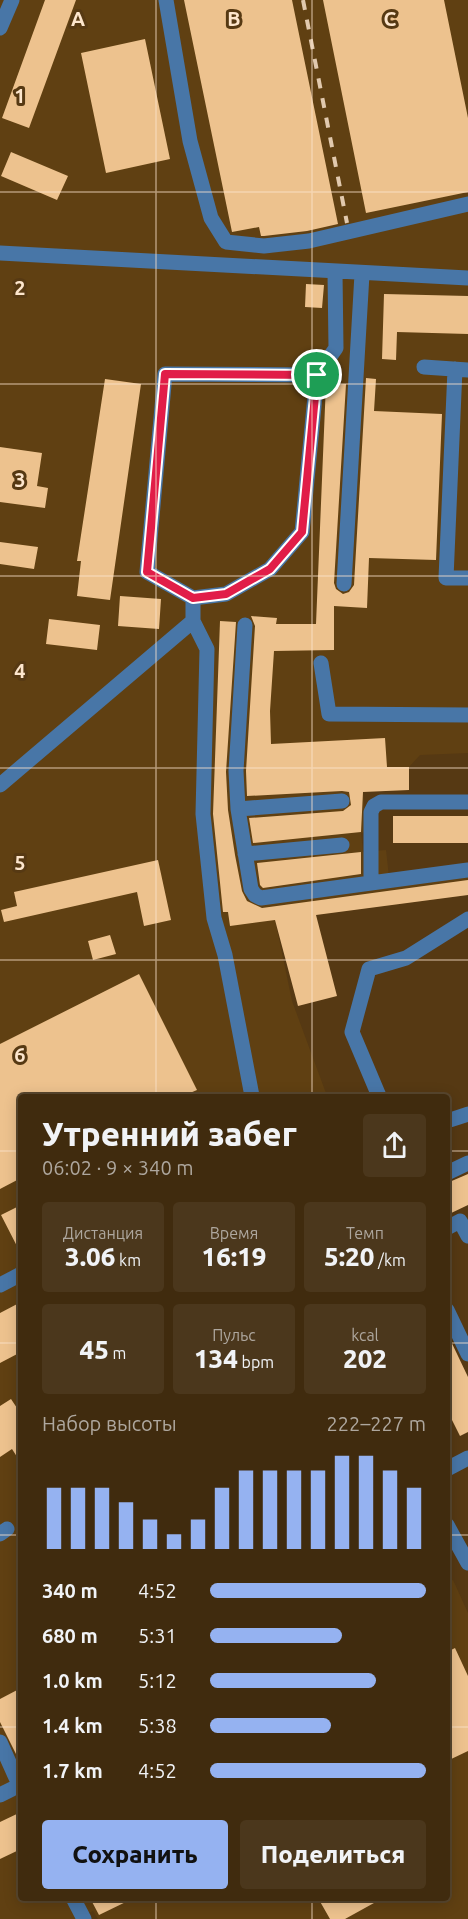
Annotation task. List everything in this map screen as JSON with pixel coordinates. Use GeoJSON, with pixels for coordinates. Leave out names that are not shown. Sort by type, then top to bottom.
{"type":"FeatureCollection","features":[{"type":"Feature","properties":{"kind":"street"},"geometry":{"type":"LineString","coordinates":[[0,28],[12,0]]}},
{"type":"Feature","properties":{"kind":"street"},"geometry":{"type":"LineString","coordinates":[[166,0],[190,141],[211,218],[226,242],[264,246],[309,241],[468,204]]}},
{"type":"Feature","properties":{"kind":"street"},"geometry":{"type":"LineString","coordinates":[[0,253],[335,273],[468,278]]}},
{"type":"Feature","properties":{"kind":"street"},"geometry":{"type":"LineString","coordinates":[[317,375],[165,374],[147,572],[193,598],[226,594],[270,569],[302,532],[317,375],[336,348],[335,273]]}},
{"type":"Feature","properties":{"kind":"street"},"geometry":{"type":"LineString","coordinates":[[344,584],[362,274]]}},
{"type":"Feature","properties":{"kind":"street"},"geometry":{"type":"LineString","coordinates":[[424,367],[461,370],[446,578],[468,578]]}},
{"type":"Feature","properties":{"kind":"street"},"geometry":{"type":"LineString","coordinates":[[193,598],[193,621],[207,649],[202,814],[214,918],[225,956],[252,1094]]}},
{"type":"Feature","properties":{"kind":"street"},"geometry":{"type":"LineString","coordinates":[[0,785],[193,621]]}},
{"type":"Feature","properties":{"kind":"street"},"geometry":{"type":"LineString","coordinates":[[245,625],[236,771],[238,809],[245,855],[251,888],[255,895],[261,898],[468,870]]}},
{"type":"Feature","properties":{"kind":"street"},"geometry":{"type":"LineString","coordinates":[[321,663],[329,714],[468,715]]}},
{"type":"Feature","properties":{"kind":"street"},"geometry":{"type":"LineString","coordinates":[[238,809],[342,801]]}},
{"type":"Feature","properties":{"kind":"street"},"geometry":{"type":"LineString","coordinates":[[371,883],[371,812],[374,806],[381,802],[468,802]]}},
{"type":"Feature","properties":{"kind":"street"},"geometry":{"type":"LineString","coordinates":[[245,855],[342,844]]}},
{"type":"Feature","properties":{"kind":"street"},"geometry":{"type":"LineString","coordinates":[[379,1094],[352,1032],[369,969],[406,958],[468,919]]}},
{"type":"Feature","properties":{"kind":"street"},"geometry":{"type":"LineString","coordinates":[[450,1120],[468,1114]]}},
{"type":"Feature","properties":{"kind":"street"},"geometry":{"type":"LineString","coordinates":[[450,1172],[468,1163]]}},
{"type":"Feature","properties":{"kind":"street"},"geometry":{"type":"LineString","coordinates":[[450,1226],[460,1221],[468,1236]]}},
{"type":"Feature","properties":{"kind":"street"},"geometry":{"type":"LineString","coordinates":[[0,1285],[18,1276]]}},
{"type":"Feature","properties":{"kind":"street"},"geometry":{"type":"LineString","coordinates":[[450,1317],[468,1354]]}},
{"type":"Feature","properties":{"kind":"street"},"geometry":{"type":"LineString","coordinates":[[450,1467],[468,1458]]}},
{"type":"Feature","properties":{"kind":"street"},"geometry":{"type":"LineString","coordinates":[[450,1530],[468,1563]]}},
{"type":"Feature","properties":{"kind":"street"},"geometry":{"type":"LineString","coordinates":[[0,1742],[11,1791]]}},
{"type":"Feature","properties":{"kind":"street"},"geometry":{"type":"LineString","coordinates":[[75,1901],[84,1919]]}},
{"type":"Feature","properties":{"kind":"shaded area"},"geometry":{"type":"Polygon","coordinates":[[[0,0],[468,0],[468,753],[420,755],[409,767],[409,790],[363,792],[367,832],[361,833],[363,852],[386,850],[390,886],[468,875],[468,895],[275,920],[292,1001],[326,1094],[18,1094],[18,1901],[450,1901],[450,1582],[453,1580],[468,1613],[468,1919],[98,1919],[93,1911],[76,1919],[0,1919],[0,0]]]}},
{"type":"Feature","properties":{"kind":"building"},"geometry":{"type":"Polygon","coordinates":[[[45,0],[76,0],[29,128],[2,118],[45,0]]]}},
{"type":"Feature","properties":{"kind":"building"},"geometry":{"type":"Polygon","coordinates":[[[184,0],[292,0],[338,224],[307,231],[264,236],[261,236],[259,227],[232,232],[184,0]]]}},
{"type":"Feature","properties":{"kind":"building"},"geometry":{"type":"Polygon","coordinates":[[[323,0],[444,0],[468,118],[468,192],[366,213],[323,0]]]}},
{"type":"Feature","properties":{"kind":"building"},"geometry":{"type":"Polygon","coordinates":[[[145,39],[170,159],[106,173],[81,53],[145,39]]]}},
{"type":"Feature","properties":{"kind":"building"},"geometry":{"type":"Polygon","coordinates":[[[11,152],[68,176],[57,200],[1,176],[11,152]]]}},
{"type":"Feature","properties":{"kind":"building"},"geometry":{"type":"Polygon","coordinates":[[[306,284],[324,285],[322,308],[305,307],[306,284]]]}},
{"type":"Feature","properties":{"kind":"building"},"geometry":{"type":"Polygon","coordinates":[[[384,294],[468,296],[468,334],[397,332],[396,360],[382,359],[384,294]]]}},
{"type":"Feature","properties":{"kind":"building"},"geometry":{"type":"Polygon","coordinates":[[[366,378],[376,379],[374,411],[442,414],[436,560],[369,558],[367,608],[334,606],[334,650],[274,651],[270,711],[271,744],[385,738],[387,767],[409,767],[409,790],[363,792],[361,832],[253,843],[249,818],[343,811],[351,805],[349,792],[342,791],[247,796],[246,771],[255,626],[251,616],[277,618],[276,624],[316,624],[326,383],[346,384],[334,583],[336,589],[343,594],[349,592],[354,585],[366,378]]]}},
{"type":"Feature","properties":{"kind":"building"},"geometry":{"type":"Polygon","coordinates":[[[105,379],[141,384],[110,600],[77,596],[81,561],[77,561],[105,379]]]}},
{"type":"Feature","properties":{"kind":"building"},"geometry":{"type":"Polygon","coordinates":[[[0,447],[42,453],[37,486],[48,488],[45,508],[0,502],[0,447]]]}},
{"type":"Feature","properties":{"kind":"building"},"geometry":{"type":"Polygon","coordinates":[[[0,542],[38,547],[34,569],[0,564],[0,542]]]}},
{"type":"Feature","properties":{"kind":"building"},"geometry":{"type":"Polygon","coordinates":[[[120,596],[161,599],[159,629],[118,626],[120,596]]]}},
{"type":"Feature","properties":{"kind":"building"},"geometry":{"type":"Polygon","coordinates":[[[49,619],[100,625],[97,650],[46,644],[49,619]]]}},
{"type":"Feature","properties":{"kind":"building"},"geometry":{"type":"Polygon","coordinates":[[[220,621],[236,622],[226,772],[228,810],[235,855],[242,891],[247,901],[262,908],[468,880],[468,895],[316,915],[337,996],[298,1006],[275,920],[230,926],[228,912],[223,912],[213,814],[220,621]]]}},
{"type":"Feature","properties":{"kind":"building"},"geometry":{"type":"Polygon","coordinates":[[[393,816],[468,816],[468,843],[393,843],[393,816]]]}},
{"type":"Feature","properties":{"kind":"building"},"geometry":{"type":"Polygon","coordinates":[[[361,852],[361,874],[263,888],[260,885],[257,863],[361,852]]]}},
{"type":"Feature","properties":{"kind":"building"},"geometry":{"type":"Polygon","coordinates":[[[158,860],[171,920],[144,926],[137,892],[4,922],[1,910],[17,906],[14,892],[158,860]]]}},
{"type":"Feature","properties":{"kind":"building"},"geometry":{"type":"Polygon","coordinates":[[[110,935],[116,954],[93,960],[88,941],[110,935]]]}},
{"type":"Feature","properties":{"kind":"building"},"geometry":{"type":"Polygon","coordinates":[[[139,974],[197,1090],[188,1094],[18,1094],[18,1180],[0,1189],[0,1044],[139,974]]]}},
{"type":"Feature","properties":{"kind":"building"},"geometry":{"type":"Polygon","coordinates":[[[468,1174],[468,1205],[450,1214],[450,1182],[468,1174]]]}},
{"type":"Feature","properties":{"kind":"building"},"geometry":{"type":"Polygon","coordinates":[[[18,1206],[18,1248],[1,1215],[18,1206]]]}},
{"type":"Feature","properties":{"kind":"building"},"geometry":{"type":"Polygon","coordinates":[[[18,1304],[18,1354],[0,1363],[0,1313],[18,1304]]]}},
{"type":"Feature","properties":{"kind":"building"},"geometry":{"type":"Polygon","coordinates":[[[450,1339],[468,1377],[468,1432],[460,1436],[450,1416],[450,1339]]]}},
{"type":"Feature","properties":{"kind":"building"},"geometry":{"type":"Polygon","coordinates":[[[11,1399],[18,1410],[18,1458],[12,1449],[0,1457],[0,1406],[11,1399]]]}},
{"type":"Feature","properties":{"kind":"building"},"geometry":{"type":"Polygon","coordinates":[[[455,1648],[468,1676],[468,1751],[450,1760],[450,1650],[455,1648]]]}},
{"type":"Feature","properties":{"kind":"building"},"geometry":{"type":"Polygon","coordinates":[[[18,1690],[18,1718],[16,1719],[18,1758],[0,1722],[0,1699],[18,1690]]]}},
{"type":"Feature","properties":{"kind":"building"},"geometry":{"type":"Polygon","coordinates":[[[18,1813],[18,1850],[0,1859],[0,1822],[18,1813]]]}},
{"type":"Feature","properties":{"kind":"building"},"geometry":{"type":"Polygon","coordinates":[[[92,1901],[128,1901],[99,1915],[92,1901]]]}},
{"type":"Feature","properties":{"kind":"building"},"geometry":{"type":"Polygon","coordinates":[[[320,1901],[378,1901],[345,1919],[330,1919],[320,1901]]]}},
{"type":"Feature","properties":{"kind":"railway"},"geometry":{"type":"LineString","coordinates":[[303,0],[347,223]]}},
{"type":"Feature","properties":{"kind":"route"},"geometry":{"type":"LineString","coordinates":[[165,374],[317,375],[302,532],[270,569],[226,594],[193,598],[147,572],[165,374]]}}]}
